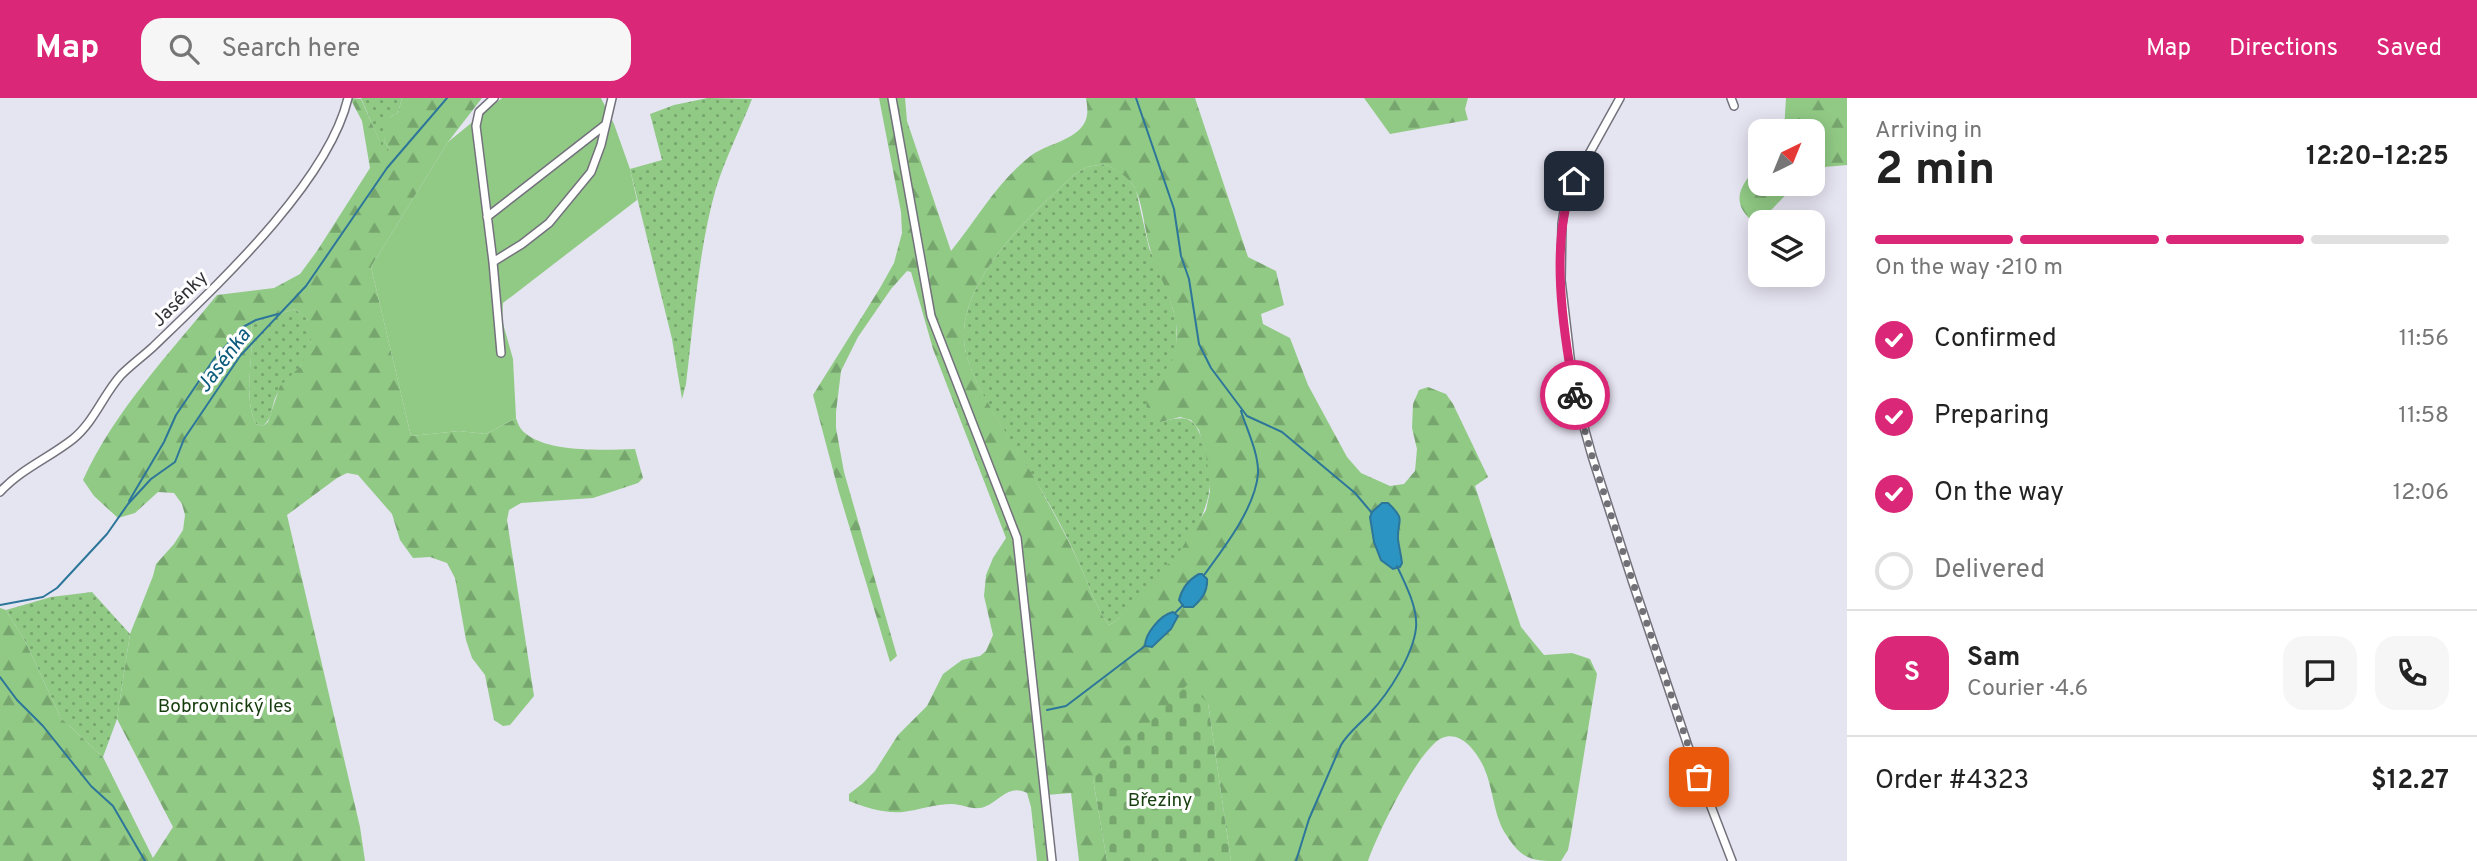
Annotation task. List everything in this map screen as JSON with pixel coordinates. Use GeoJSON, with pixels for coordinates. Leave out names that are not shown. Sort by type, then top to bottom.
{"type":"FeatureCollection","features":[{"type":"Feature","properties":{"kind":"street","name":"Jasénky"},"geometry":{"type":"LineString","coordinates":[[0,492],[31,466],[73,439],[94,415],[120,376],[152,348],[267,231],[314,171],[340,121],[348,98]]}},
{"type":"Feature","properties":{"kind":"street"},"geometry":{"type":"LineString","coordinates":[[494,98],[482,107],[478,116],[477,142],[493,262],[501,353]]}},
{"type":"Feature","properties":{"kind":"street"},"geometry":{"type":"LineString","coordinates":[[493,262],[549,223],[591,172],[601,145],[612,98]]}},
{"type":"Feature","properties":{"kind":"street"},"geometry":{"type":"LineString","coordinates":[[892,98],[932,316],[1017,538],[1052,861]]}},
{"type":"Feature","properties":{"kind":"street"},"geometry":{"type":"LineString","coordinates":[[1620,98],[1574,181],[1565,204],[1560,244],[1561,280],[1571,366],[1579,413],[1629,571],[1690,752],[1732,861]]}},
{"type":"Feature","properties":{"kind":"street"},"geometry":{"type":"LineString","coordinates":[[487,217],[605,125]]}},
{"type":"Feature","properties":{"kind":"green space","name":"Bobrovnický les"},"geometry":{"type":"Polygon","coordinates":[[[350,98],[361,99],[385,153],[390,149],[384,142],[384,127],[390,117],[398,113],[402,98],[482,98],[448,142],[371,267],[411,436],[459,431],[486,434],[516,418],[525,433],[548,444],[578,449],[635,449],[643,478],[638,483],[593,498],[521,503],[509,510],[507,520],[534,696],[510,725],[503,726],[494,720],[485,675],[472,658],[466,640],[455,578],[447,563],[430,557],[413,558],[400,540],[392,514],[358,475],[347,473],[337,478],[287,515],[360,827],[365,861],[0,861],[0,608],[6,610],[25,641],[61,718],[103,757],[153,858],[173,827],[117,719],[130,634],[156,564],[183,530],[185,515],[182,504],[174,493],[158,492],[135,513],[118,518],[94,496],[83,480],[96,454],[127,406],[217,295],[274,288],[300,274],[370,168],[362,121],[350,98]],[[295,309],[251,323],[249,388],[256,424],[263,426],[268,422],[280,386],[301,366],[311,341],[308,320],[295,309]]]}},
{"type":"Feature","properties":{"kind":"green space"},"geometry":{"type":"Polygon","coordinates":[[[361,98],[402,98],[398,113],[390,117],[384,142],[390,149],[385,154],[361,98]]]}},
{"type":"Feature","properties":{"kind":"green space"},"geometry":{"type":"Polygon","coordinates":[[[502,98],[601,98],[614,124],[630,169],[637,200],[503,303],[502,320],[513,359],[516,418],[486,434],[459,431],[411,436],[371,267],[448,142],[502,98]]]}},
{"type":"Feature","properties":{"kind":"green space"},"geometry":{"type":"Polygon","coordinates":[[[708,98],[752,99],[720,177],[710,212],[682,399],[672,339],[630,169],[662,160],[650,114],[674,105],[708,98]]]}},
{"type":"Feature","properties":{"kind":"green space"},"geometry":{"type":"Polygon","coordinates":[[[879,98],[905,98],[907,121],[951,251],[1017,168],[1040,150],[1068,138],[1080,129],[1087,114],[1086,98],[1195,98],[1248,257],[1276,271],[1284,305],[1261,314],[1263,324],[1290,338],[1308,385],[1347,457],[1361,473],[1390,486],[1404,484],[1415,471],[1417,449],[1412,428],[1413,404],[1419,390],[1428,387],[1446,394],[1488,477],[1475,486],[1521,627],[1544,655],[1572,653],[1590,659],[1597,674],[1568,850],[1561,861],[1536,860],[1518,850],[1502,828],[1480,760],[1465,742],[1448,736],[1432,745],[1410,775],[1368,861],[1231,861],[1208,703],[1093,779],[1107,861],[1079,861],[1071,793],[1046,795],[1052,861],[1037,861],[1031,807],[1027,793],[1020,790],[1008,792],[979,808],[946,804],[890,812],[849,801],[849,794],[875,771],[898,735],[927,706],[943,674],[962,660],[980,656],[986,651],[993,635],[984,596],[986,575],[1006,538],[933,349],[911,272],[907,271],[891,289],[858,337],[841,371],[836,412],[836,428],[844,472],[897,656],[890,662],[813,395],[894,263],[902,233],[901,212],[879,98]],[[1105,164],[1087,167],[1075,174],[1017,231],[982,278],[970,303],[964,328],[966,353],[979,386],[1040,488],[1109,625],[1116,621],[1180,551],[1206,510],[1210,491],[1207,461],[1199,430],[1191,420],[1180,417],[1161,422],[1150,418],[1147,397],[1150,388],[1173,358],[1176,348],[1176,321],[1149,245],[1137,193],[1125,176],[1105,164]],[[1382,503],[1373,513],[1371,521],[1374,542],[1402,563],[1388,503],[1382,503]],[[1185,585],[1179,600],[1198,602],[1208,586],[1185,585]]]}},
{"type":"Feature","properties":{"kind":"green space"},"geometry":{"type":"Polygon","coordinates":[[[1364,98],[1468,98],[1465,109],[1468,120],[1390,134],[1364,98]]]}},
{"type":"Feature","properties":{"kind":"green space"},"geometry":{"type":"Polygon","coordinates":[[[1786,98],[1847,98],[1847,165],[1825,167],[1825,119],[1785,119],[1786,98]]]}},
{"type":"Feature","properties":{"kind":"green space"},"geometry":{"type":"Polygon","coordinates":[[[1105,164],[1126,175],[1136,190],[1149,248],[1165,283],[1176,320],[1177,346],[1173,361],[1165,372],[1161,422],[1182,418],[1195,425],[1202,440],[1210,476],[1208,497],[1191,537],[1162,574],[1109,625],[1055,514],[978,385],[966,353],[964,328],[970,303],[982,278],[1017,231],[1075,174],[1087,167],[1105,164]]]}},
{"type":"Feature","properties":{"kind":"green space"},"geometry":{"type":"Polygon","coordinates":[[[1748,178],[1748,196],[1785,196],[1771,210],[1748,210],[1748,217],[1740,202],[1748,178]]]}},
{"type":"Feature","properties":{"kind":"green space"},"geometry":{"type":"Polygon","coordinates":[[[295,309],[310,325],[309,351],[304,362],[278,392],[266,423],[263,426],[256,424],[249,388],[251,323],[295,309]]]}},
{"type":"Feature","properties":{"kind":"green space"},"geometry":{"type":"Polygon","coordinates":[[[92,592],[130,634],[117,719],[103,757],[61,718],[25,641],[6,610],[51,597],[92,592]]]}},
{"type":"Feature","properties":{"kind":"green space","name":"Březiny"},"geometry":{"type":"Polygon","coordinates":[[[1188,684],[1208,703],[1231,861],[1107,861],[1093,779],[1188,684]]]}},
{"type":"Feature","properties":{"kind":"water"},"geometry":{"type":"Polygon","coordinates":[[[1382,503],[1388,503],[1400,520],[1398,539],[1402,563],[1400,567],[1393,569],[1381,560],[1374,542],[1370,517],[1382,503]]]}},
{"type":"Feature","properties":{"kind":"water"},"geometry":{"type":"Polygon","coordinates":[[[1199,574],[1207,579],[1202,598],[1193,607],[1184,607],[1179,600],[1182,592],[1199,574]]]}},
{"type":"Feature","properties":{"kind":"water"},"geometry":{"type":"Polygon","coordinates":[[[1173,612],[1178,616],[1171,629],[1152,647],[1145,646],[1154,626],[1173,612]]]}},
{"type":"Feature","properties":{"kind":"waterway","name":"Jasénka"},"geometry":{"type":"LineString","coordinates":[[0,605],[43,597],[57,588],[107,534],[128,504],[151,479],[175,462],[184,439],[240,356],[306,286],[387,168],[447,98]]}},
{"type":"Feature","properties":{"kind":"waterway"},"geometry":{"type":"LineString","coordinates":[[1136,98],[1174,209],[1199,344],[1211,368],[1247,416],[1282,432],[1355,493],[1372,513]]}},
{"type":"Feature","properties":{"kind":"waterway"},"geometry":{"type":"LineString","coordinates":[[129,501],[164,442],[176,415],[214,359],[243,327],[278,314]]}},
{"type":"Feature","properties":{"kind":"waterway"},"geometry":{"type":"LineString","coordinates":[[1204,575],[1245,514],[1256,487],[1257,458],[1241,411]]}},
{"type":"Feature","properties":{"kind":"waterway"},"geometry":{"type":"LineString","coordinates":[[1296,861],[1309,819],[1341,745],[1385,695],[1399,673],[1414,639],[1415,612],[1397,566]]}},
{"type":"Feature","properties":{"kind":"waterway"},"geometry":{"type":"LineString","coordinates":[[1175,613],[1183,605]]}},
{"type":"Feature","properties":{"kind":"waterway"},"geometry":{"type":"LineString","coordinates":[[1047,710],[1066,706],[1145,646]]}},
{"type":"Feature","properties":{"kind":"waterway"},"geometry":{"type":"LineString","coordinates":[[0,677],[91,786],[113,806],[145,861]]}},
{"type":"Feature","properties":{"kind":"way so far"},"geometry":{"type":"LineString","coordinates":[[1575,395],[1633,583],[1699,777]]}},
{"type":"Feature","properties":{"kind":"route"},"geometry":{"type":"LineString","coordinates":[[1574,181],[1565,204],[1560,244],[1564,317],[1575,395]]}}]}
